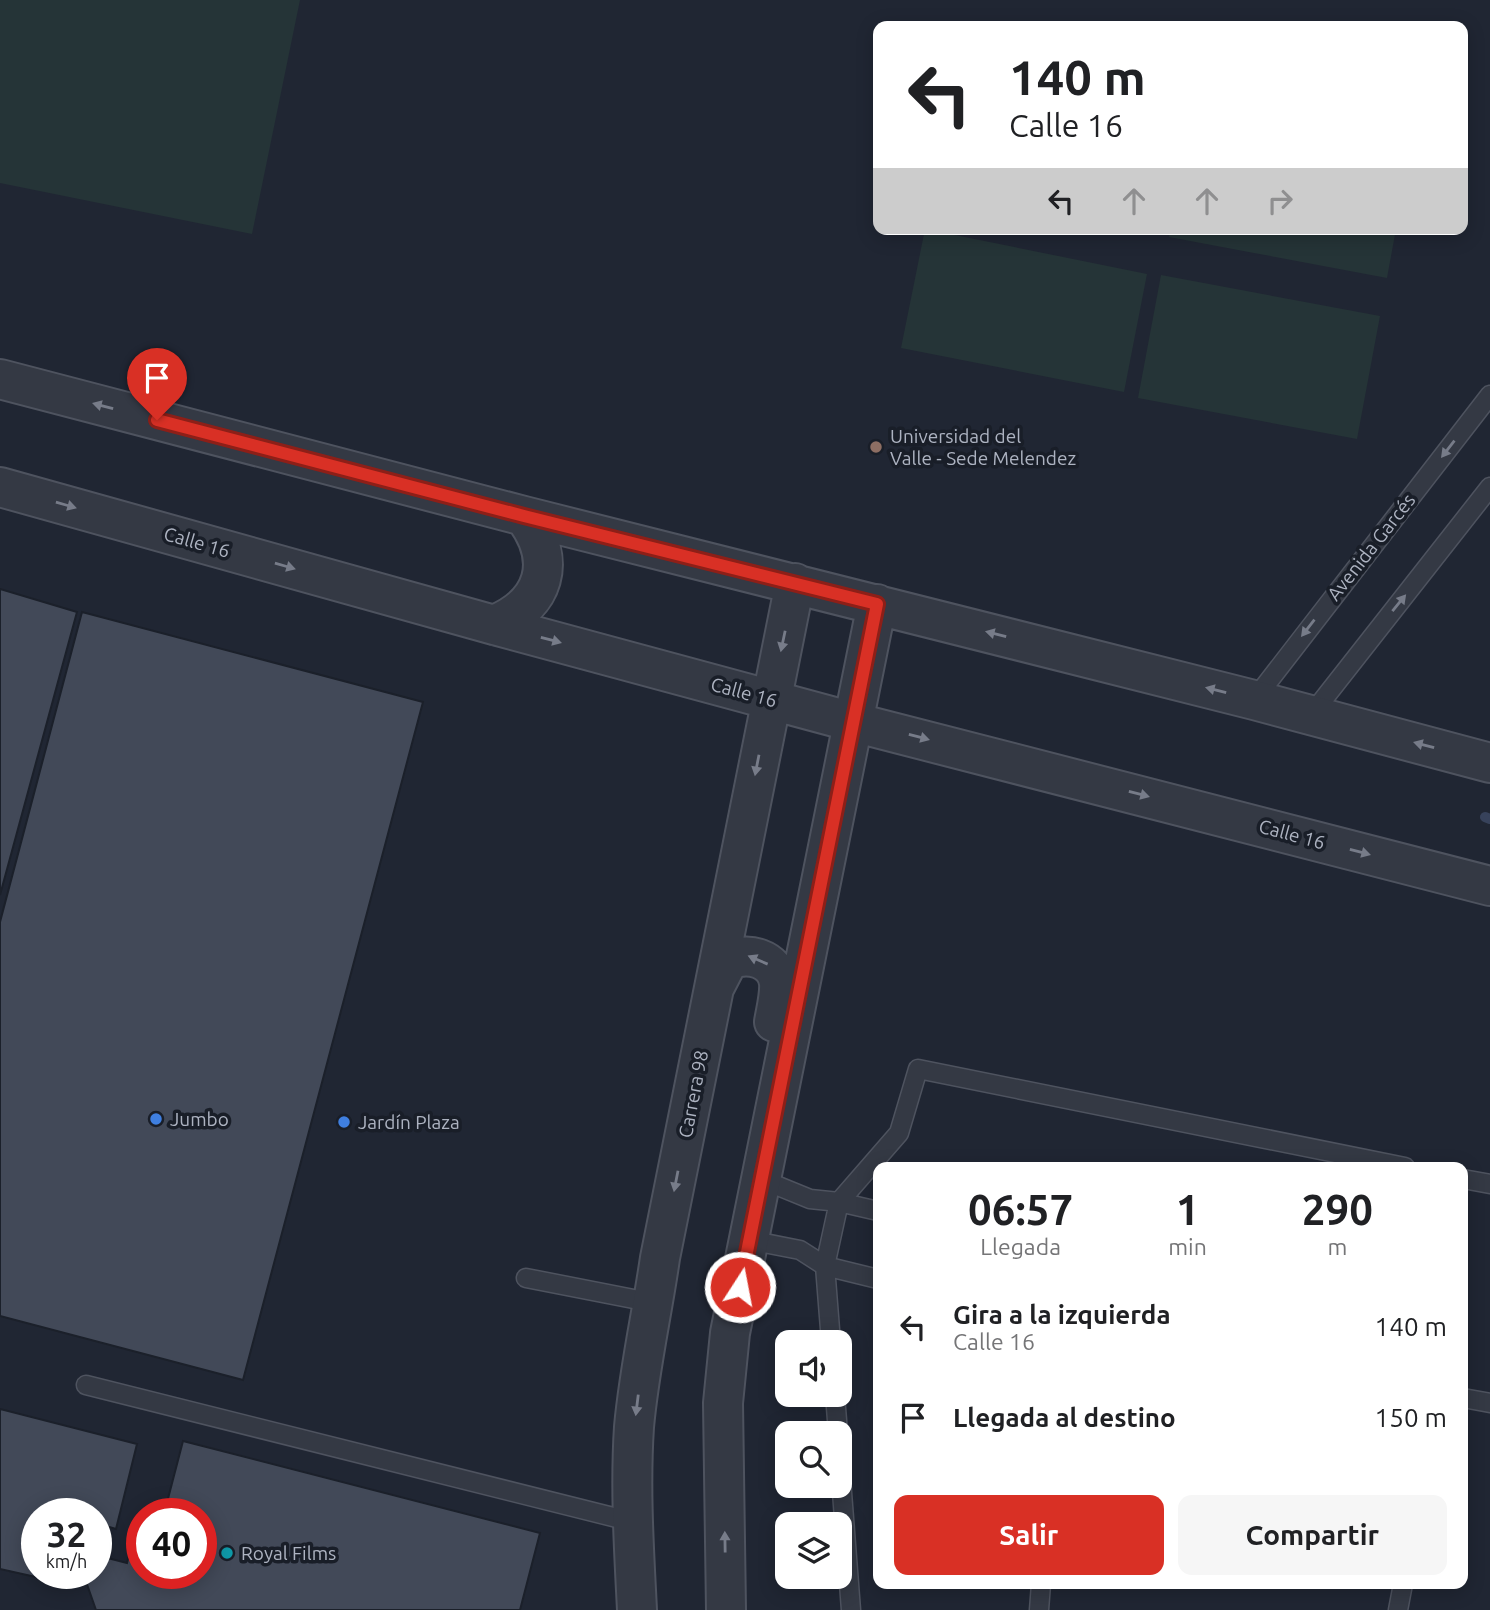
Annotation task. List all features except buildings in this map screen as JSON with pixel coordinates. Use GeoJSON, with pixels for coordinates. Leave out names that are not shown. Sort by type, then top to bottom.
{"type":"FeatureCollection","features":[{"type":"Feature","properties":{"kind":"street"},"geometry":{"type":"LineString","coordinates":[[0,379],[524,516],[1254,700],[1490,763]]}},
{"type":"Feature","properties":{"kind":"street","name":"Calle 16"},"geometry":{"type":"LineString","coordinates":[[0,487],[853,722],[1490,886]]}},
{"type":"Feature","properties":{"kind":"street"},"geometry":{"type":"LineString","coordinates":[[494,625],[513,617],[528,604],[539,586],[543,549],[536,531],[524,516]]}},
{"type":"Feature","properties":{"kind":"street","name":"Carrera 98"},"geometry":{"type":"LineString","coordinates":[[637,1610],[633,1522],[634,1428],[653,1303],[795,583]]}},
{"type":"Feature","properties":{"kind":"street"},"geometry":{"type":"LineString","coordinates":[[726,1610],[723,1403],[730,1333],[877,604]]}},
{"type":"Feature","properties":{"kind":"street"},"geometry":{"type":"LineString","coordinates":[[715,986],[728,961],[736,957],[745,955],[761,958],[774,969],[779,983],[778,996],[766,1066],[779,1085]]}},
{"type":"Feature","properties":{"kind":"lane","name":"Avenida Garcés"},"geometry":{"type":"LineString","coordinates":[[1254,700],[1490,395]]}},
{"type":"Feature","properties":{"kind":"lane"},"geometry":{"type":"LineString","coordinates":[[1476,413],[1490,426]]}},
{"type":"Feature","properties":{"kind":"lane"},"geometry":{"type":"LineString","coordinates":[[1311,715],[1490,487]]}},
{"type":"Feature","properties":{"kind":"lane"},"geometry":{"type":"LineString","coordinates":[[874,1162],[899,1133],[918,1069],[1380,1162]]}},
{"type":"Feature","properties":{"kind":"lane"},"geometry":{"type":"LineString","coordinates":[[830,1330],[825,1266],[839,1202],[873,1163]]}},
{"type":"Feature","properties":{"kind":"lane"},"geometry":{"type":"LineString","coordinates":[[761,1180],[810,1199],[873,1210]]}},
{"type":"Feature","properties":{"kind":"lane"},"geometry":{"type":"LineString","coordinates":[[1468,1180],[1490,1184]]}},
{"type":"Feature","properties":{"kind":"lane"},"geometry":{"type":"LineString","coordinates":[[749,1240],[800,1250],[825,1266],[873,1278]]}},
{"type":"Feature","properties":{"kind":"lane"},"geometry":{"type":"LineString","coordinates":[[526,1278],[653,1303]]}},
{"type":"Feature","properties":{"kind":"lane"},"geometry":{"type":"LineString","coordinates":[[86,1385],[633,1522]]}},
{"type":"Feature","properties":{"kind":"lane"},"geometry":{"type":"LineString","coordinates":[[1468,1399],[1490,1403]]}},
{"type":"Feature","properties":{"kind":"lane"},"geometry":{"type":"LineString","coordinates":[[843,1498],[851,1610]]}},
{"type":"Feature","properties":{"kind":"lane"},"geometry":{"type":"LineString","coordinates":[[1039,1610],[1041,1589]]}},
{"type":"Feature","properties":{"kind":"lane"},"geometry":{"type":"LineString","coordinates":[[1398,1610],[1402,1589]]}},
{"type":"Feature","properties":{"kind":"shaded area"},"geometry":{"type":"Polygon","coordinates":[[[0,0],[300,0],[252,234],[0,183],[0,0]]]}},
{"type":"Feature","properties":{"kind":"shaded area"},"geometry":{"type":"Polygon","coordinates":[[[924,235],[955,235],[1147,274],[1124,392],[901,348],[924,235]]]}},
{"type":"Feature","properties":{"kind":"shaded area"},"geometry":{"type":"Polygon","coordinates":[[[1170,235],[1395,235],[1387,278],[1170,235]]]}},
{"type":"Feature","properties":{"kind":"shaded area"},"geometry":{"type":"Polygon","coordinates":[[[1161,275],[1380,316],[1357,439],[1138,398],[1161,275]]]}},
{"type":"Feature","properties":{"kind":"waterway"},"geometry":{"type":"LineString","coordinates":[[1485,817],[1490,819]]}},
{"type":"Feature","properties":{"kind":"place","name":"Universidad del Valle - Sede Melendez"},"geometry":{"type":"Point","coordinates":[876,447]}},
{"type":"Feature","properties":{"kind":"place","name":"Jumbo"},"geometry":{"type":"Point","coordinates":[156,1119]}},
{"type":"Feature","properties":{"kind":"place","name":"Jardín Plaza"},"geometry":{"type":"Point","coordinates":[344,1122]}},
{"type":"Feature","properties":{"kind":"place","name":"Royal Films"},"geometry":{"type":"Point","coordinates":[227,1553]}},
{"type":"Feature","properties":{"kind":"route"},"geometry":{"type":"LineString","coordinates":[[157,420],[524,516],[877,604],[740,1287]]}}]}
